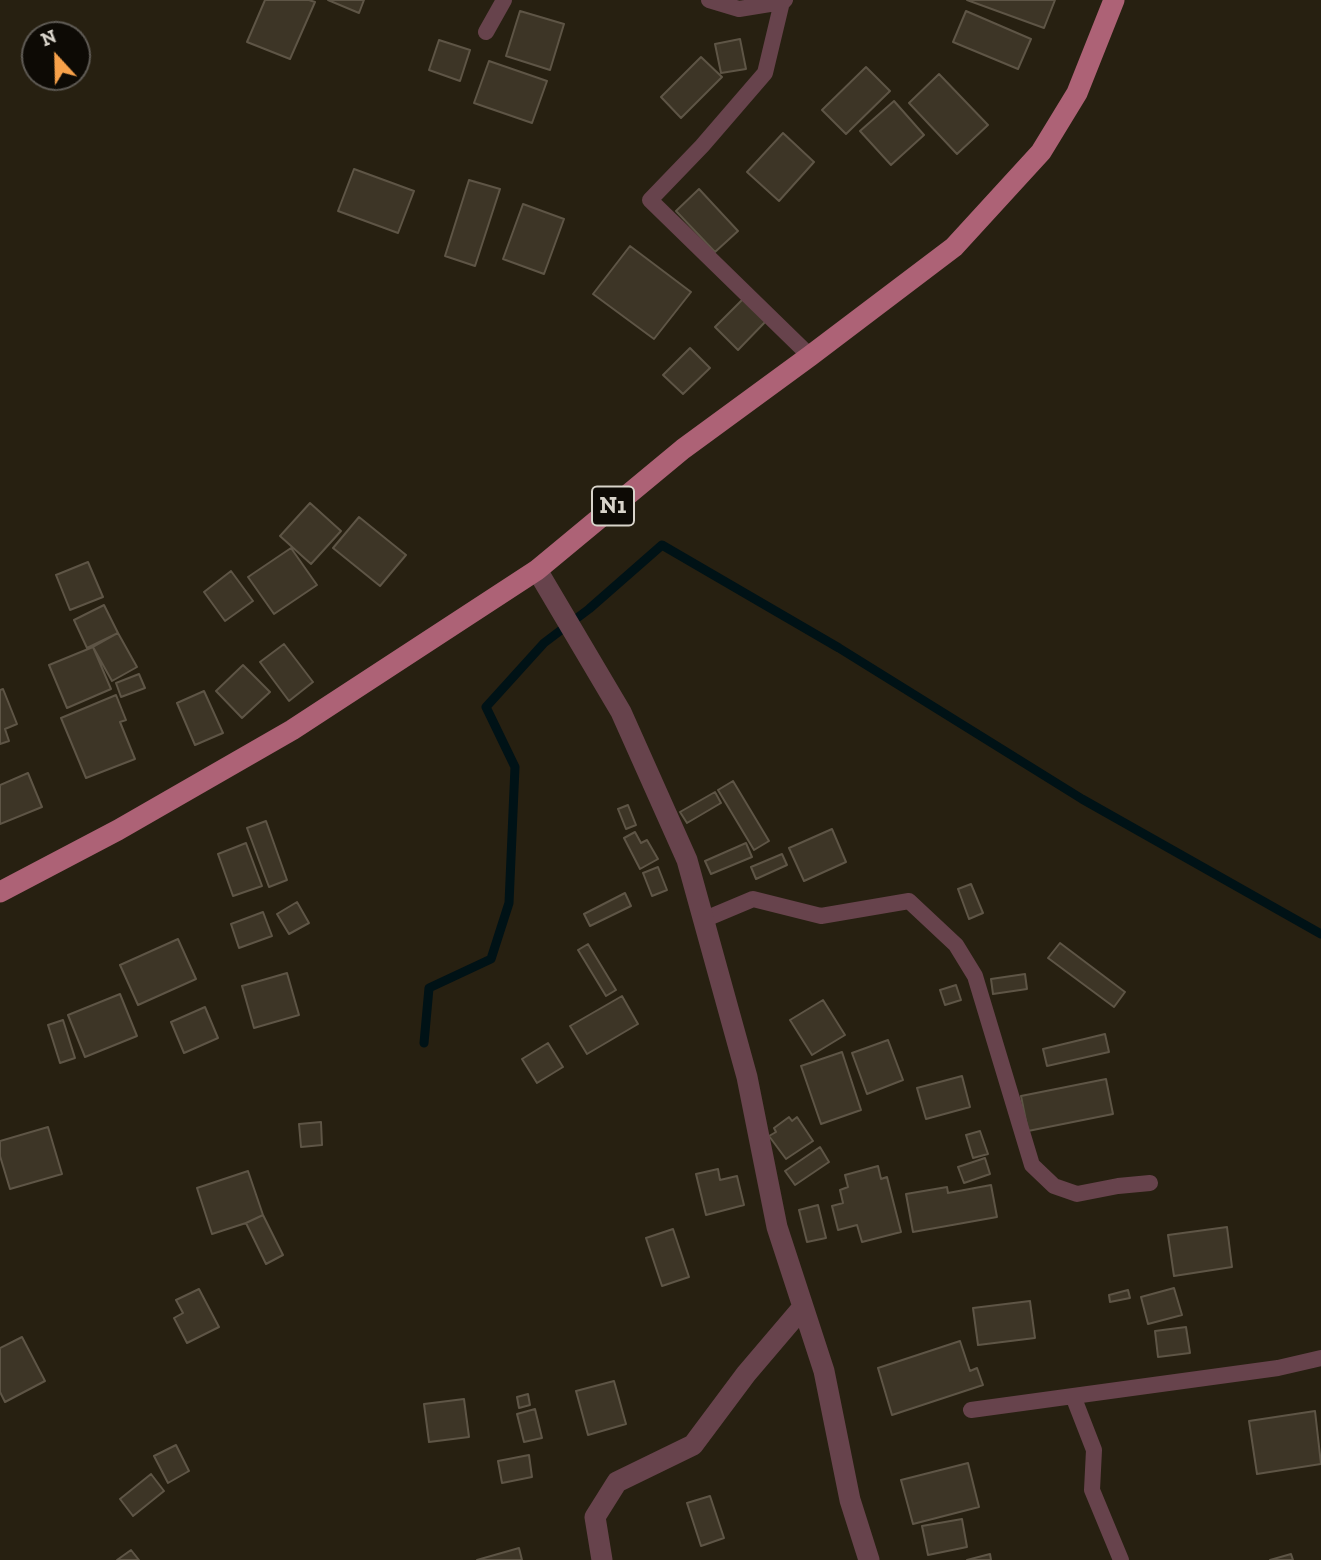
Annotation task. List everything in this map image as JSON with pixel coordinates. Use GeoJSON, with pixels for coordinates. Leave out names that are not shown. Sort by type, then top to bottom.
{"type":"FeatureCollection","features":[{"type":"Feature","properties":{"kind":"main road","name":"N1"},"geometry":{"type":"LineString","coordinates":[[0,892],[118,830],[292,730],[537,569],[683,449],[954,247],[1041,152],[1077,93],[1114,0]]}},
{"type":"Feature","properties":{"kind":"street"},"geometry":{"type":"LineString","coordinates":[[537,569],[621,712],[687,860],[747,1077],[777,1227],[824,1371],[850,1500],[869,1560]]}},
{"type":"Feature","properties":{"kind":"street"},"geometry":{"type":"LineString","coordinates":[[602,1560],[595,1517],[617,1482],[693,1445],[746,1374],[803,1307]]}},
{"type":"Feature","properties":{"kind":"lane"},"geometry":{"type":"LineString","coordinates":[[486,32],[504,0]]}},
{"type":"Feature","properties":{"kind":"lane"},"geometry":{"type":"LineString","coordinates":[[709,0],[739,9],[784,1],[765,73],[702,146],[650,200],[810,356]]}},
{"type":"Feature","properties":{"kind":"lane"},"geometry":{"type":"LineString","coordinates":[[703,920],[753,900],[821,916],[909,901],[956,945],[975,976],[1032,1165],[1054,1185],[1077,1194],[1150,1183]]}},
{"type":"Feature","properties":{"kind":"lane"},"geometry":{"type":"LineString","coordinates":[[971,1410],[1278,1368],[1321,1358]]}},
{"type":"Feature","properties":{"kind":"lane"},"geometry":{"type":"LineString","coordinates":[[1073,1396],[1094,1451],[1092,1490],[1121,1560]]}},
{"type":"Feature","properties":{"kind":"building"},"geometry":{"type":"Polygon","coordinates":[[[265,0],[315,2],[290,59],[247,42],[265,0]]]}},
{"type":"Feature","properties":{"kind":"building"},"geometry":{"type":"Polygon","coordinates":[[[328,0],[364,0],[359,13],[328,0]]]}},
{"type":"Feature","properties":{"kind":"building"},"geometry":{"type":"Polygon","coordinates":[[[967,0],[1055,0],[1044,28],[967,0]]]}},
{"type":"Feature","properties":{"kind":"building"},"geometry":{"type":"Polygon","coordinates":[[[520,11],[564,24],[550,70],[506,56],[520,11]]]}},
{"type":"Feature","properties":{"kind":"building"},"geometry":{"type":"Polygon","coordinates":[[[966,11],[1031,39],[1018,69],[953,42],[966,11]]]}},
{"type":"Feature","properties":{"kind":"building"},"geometry":{"type":"Polygon","coordinates":[[[740,39],[746,69],[721,73],[715,44],[740,39]]]}},
{"type":"Feature","properties":{"kind":"building"},"geometry":{"type":"Polygon","coordinates":[[[439,40],[470,50],[460,81],[429,70],[439,40]]]}},
{"type":"Feature","properties":{"kind":"building"},"geometry":{"type":"Polygon","coordinates":[[[701,57],[722,77],[681,118],[661,97],[701,57]]]}},
{"type":"Feature","properties":{"kind":"building"},"geometry":{"type":"Polygon","coordinates":[[[489,61],[547,81],[532,123],[474,103],[489,61]]]}},
{"type":"Feature","properties":{"kind":"building"},"geometry":{"type":"Polygon","coordinates":[[[866,67],[890,91],[846,134],[822,110],[866,67]]]}},
{"type":"Feature","properties":{"kind":"building"},"geometry":{"type":"Polygon","coordinates":[[[939,74],[988,125],[957,154],[909,103],[939,74]]]}},
{"type":"Feature","properties":{"kind":"building"},"geometry":{"type":"Polygon","coordinates":[[[894,101],[924,135],[891,165],[860,131],[894,101]]]}},
{"type":"Feature","properties":{"kind":"building"},"geometry":{"type":"Polygon","coordinates":[[[783,133],[814,162],[779,201],[747,172],[783,133]]]}},
{"type":"Feature","properties":{"kind":"building"},"geometry":{"type":"Polygon","coordinates":[[[354,169],[414,191],[398,233],[338,211],[354,169]]]}},
{"type":"Feature","properties":{"kind":"building"},"geometry":{"type":"Polygon","coordinates":[[[469,180],[500,189],[475,266],[445,256],[469,180]]]}},
{"type":"Feature","properties":{"kind":"building"},"geometry":{"type":"Polygon","coordinates":[[[699,189],[738,231],[715,252],[676,211],[699,189]]]}},
{"type":"Feature","properties":{"kind":"building"},"geometry":{"type":"Polygon","coordinates":[[[523,204],[564,219],[544,274],[503,259],[523,204]]]}},
{"type":"Feature","properties":{"kind":"building"},"geometry":{"type":"Polygon","coordinates":[[[630,246],[691,292],[654,339],[593,294],[630,246]]]}},
{"type":"Feature","properties":{"kind":"building"},"geometry":{"type":"Polygon","coordinates":[[[745,297],[768,319],[738,350],[715,327],[745,297]]]}},
{"type":"Feature","properties":{"kind":"building"},"geometry":{"type":"Polygon","coordinates":[[[690,348],[710,368],[683,394],[663,375],[690,348]]]}},
{"type":"Feature","properties":{"kind":"building"},"geometry":{"type":"Polygon","coordinates":[[[310,503],[341,531],[311,564],[280,536],[310,503]]]}},
{"type":"Feature","properties":{"kind":"building"},"geometry":{"type":"Polygon","coordinates":[[[359,517],[406,555],[380,586],[333,548],[359,517]]]}},
{"type":"Feature","properties":{"kind":"building"},"geometry":{"type":"Polygon","coordinates":[[[291,548],[317,585],[274,614],[248,577],[291,548]]]}},
{"type":"Feature","properties":{"kind":"building"},"geometry":{"type":"Polygon","coordinates":[[[88,562],[103,597],[70,610],[56,575],[88,562]]]}},
{"type":"Feature","properties":{"kind":"building"},"geometry":{"type":"Polygon","coordinates":[[[231,571],[253,601],[225,621],[204,592],[231,571]]]}},
{"type":"Feature","properties":{"kind":"building"},"geometry":{"type":"Polygon","coordinates":[[[104,605],[118,633],[87,648],[74,620],[104,605]]]}},
{"type":"Feature","properties":{"kind":"building"},"geometry":{"type":"Polygon","coordinates":[[[118,633],[137,667],[112,681],[93,647],[118,633]]]}},
{"type":"Feature","properties":{"kind":"building"},"geometry":{"type":"Polygon","coordinates":[[[284,644],[313,682],[289,701],[260,662],[284,644]]]}},
{"type":"Feature","properties":{"kind":"building"},"geometry":{"type":"Polygon","coordinates":[[[93,647],[111,689],[67,708],[49,665],[93,647]]]}},
{"type":"Feature","properties":{"kind":"building"},"geometry":{"type":"Polygon","coordinates":[[[243,665],[270,692],[242,718],[216,691],[243,665]]]}},
{"type":"Feature","properties":{"kind":"building"},"geometry":{"type":"Polygon","coordinates":[[[139,674],[145,688],[121,697],[116,683],[139,674]]]}},
{"type":"Feature","properties":{"kind":"building"},"geometry":{"type":"Polygon","coordinates":[[[3,689],[17,724],[5,729],[9,741],[0,744],[0,690],[3,689]]]}},
{"type":"Feature","properties":{"kind":"building"},"geometry":{"type":"Polygon","coordinates":[[[204,691],[223,733],[195,745],[177,703],[204,691]]]}},
{"type":"Feature","properties":{"kind":"building"},"geometry":{"type":"Polygon","coordinates":[[[116,695],[126,720],[120,722],[135,759],[86,778],[61,718],[116,695]]]}},
{"type":"Feature","properties":{"kind":"building"},"geometry":{"type":"Polygon","coordinates":[[[28,773],[42,807],[0,824],[0,785],[28,773]]]}},
{"type":"Feature","properties":{"kind":"building"},"geometry":{"type":"Polygon","coordinates":[[[733,781],[769,841],[754,850],[718,790],[733,781]]]}},
{"type":"Feature","properties":{"kind":"building"},"geometry":{"type":"Polygon","coordinates":[[[715,792],[721,803],[687,823],[680,812],[715,792]]]}},
{"type":"Feature","properties":{"kind":"building"},"geometry":{"type":"Polygon","coordinates":[[[628,805],[636,825],[626,829],[618,809],[628,805]]]}},
{"type":"Feature","properties":{"kind":"building"},"geometry":{"type":"Polygon","coordinates":[[[266,821],[287,880],[269,887],[247,828],[266,821]]]}},
{"type":"Feature","properties":{"kind":"building"},"geometry":{"type":"Polygon","coordinates":[[[832,829],[846,862],[804,881],[789,848],[832,829]]]}},
{"type":"Feature","properties":{"kind":"building"},"geometry":{"type":"Polygon","coordinates":[[[635,832],[641,843],[647,840],[658,859],[640,869],[624,838],[635,832]]]}},
{"type":"Feature","properties":{"kind":"building"},"geometry":{"type":"Polygon","coordinates":[[[246,843],[262,886],[233,896],[218,854],[246,843]]]}},
{"type":"Feature","properties":{"kind":"building"},"geometry":{"type":"Polygon","coordinates":[[[746,843],[752,857],[711,874],[705,861],[746,843]]]}},
{"type":"Feature","properties":{"kind":"building"},"geometry":{"type":"Polygon","coordinates":[[[782,854],[787,865],[756,879],[751,867],[782,854]]]}},
{"type":"Feature","properties":{"kind":"building"},"geometry":{"type":"Polygon","coordinates":[[[658,867],[667,890],[652,896],[643,873],[658,867]]]}},
{"type":"Feature","properties":{"kind":"building"},"geometry":{"type":"Polygon","coordinates":[[[971,884],[983,913],[969,919],[958,889],[971,884]]]}},
{"type":"Feature","properties":{"kind":"building"},"geometry":{"type":"Polygon","coordinates":[[[625,893],[631,906],[590,926],[584,914],[625,893]]]}},
{"type":"Feature","properties":{"kind":"building"},"geometry":{"type":"Polygon","coordinates":[[[297,902],[309,923],[289,934],[277,914],[297,902]]]}},
{"type":"Feature","properties":{"kind":"building"},"geometry":{"type":"Polygon","coordinates":[[[263,912],[272,936],[239,948],[231,924],[263,912]]]}},
{"type":"Feature","properties":{"kind":"building"},"geometry":{"type":"Polygon","coordinates":[[[178,939],[196,979],[138,1005],[120,965],[178,939]]]}},
{"type":"Feature","properties":{"kind":"building"},"geometry":{"type":"Polygon","coordinates":[[[1060,943],[1125,992],[1114,1007],[1048,958],[1060,943]]]}},
{"type":"Feature","properties":{"kind":"building"},"geometry":{"type":"Polygon","coordinates":[[[588,944],[616,990],[606,996],[578,950],[588,944]]]}},
{"type":"Feature","properties":{"kind":"building"},"geometry":{"type":"Polygon","coordinates":[[[287,973],[299,1015],[254,1028],[242,986],[287,973]]]}},
{"type":"Feature","properties":{"kind":"building"},"geometry":{"type":"Polygon","coordinates":[[[1025,974],[1027,989],[993,994],[991,979],[1025,974]]]}},
{"type":"Feature","properties":{"kind":"building"},"geometry":{"type":"Polygon","coordinates":[[[956,985],[961,1000],[945,1005],[940,990],[956,985]]]}},
{"type":"Feature","properties":{"kind":"building"},"geometry":{"type":"Polygon","coordinates":[[[120,994],[137,1036],[85,1057],[68,1015],[120,994]]]}},
{"type":"Feature","properties":{"kind":"building"},"geometry":{"type":"Polygon","coordinates":[[[622,996],[638,1024],[587,1054],[570,1026],[622,996]]]}},
{"type":"Feature","properties":{"kind":"building"},"geometry":{"type":"Polygon","coordinates":[[[823,1000],[845,1035],[812,1055],[790,1020],[823,1000]]]}},
{"type":"Feature","properties":{"kind":"building"},"geometry":{"type":"Polygon","coordinates":[[[205,1007],[218,1038],[184,1053],[171,1022],[205,1007]]]}},
{"type":"Feature","properties":{"kind":"building"},"geometry":{"type":"Polygon","coordinates":[[[63,1020],[75,1058],[60,1063],[48,1025],[63,1020]]]}},
{"type":"Feature","properties":{"kind":"building"},"geometry":{"type":"Polygon","coordinates":[[[1105,1034],[1109,1052],[1047,1066],[1043,1049],[1105,1034]]]}},
{"type":"Feature","properties":{"kind":"building"},"geometry":{"type":"Polygon","coordinates":[[[888,1040],[903,1080],[867,1094],[852,1053],[888,1040]]]}},
{"type":"Feature","properties":{"kind":"building"},"geometry":{"type":"Polygon","coordinates":[[[548,1043],[563,1067],[537,1083],[522,1059],[548,1043]]]}},
{"type":"Feature","properties":{"kind":"building"},"geometry":{"type":"Polygon","coordinates":[[[842,1052],[861,1110],[821,1124],[801,1066],[842,1052]]]}},
{"type":"Feature","properties":{"kind":"building"},"geometry":{"type":"Polygon","coordinates":[[[962,1076],[970,1107],[926,1119],[917,1088],[962,1076]]]}},
{"type":"Feature","properties":{"kind":"building"},"geometry":{"type":"Polygon","coordinates":[[[1106,1079],[1113,1114],[1028,1131],[1021,1096],[1106,1079]]]}},
{"type":"Feature","properties":{"kind":"building"},"geometry":{"type":"Polygon","coordinates":[[[789,1117],[792,1121],[797,1117],[813,1141],[786,1159],[769,1136],[776,1132],[774,1128],[789,1117]]]}},
{"type":"Feature","properties":{"kind":"building"},"geometry":{"type":"Polygon","coordinates":[[[321,1122],[322,1145],[301,1147],[299,1124],[321,1122]]]}},
{"type":"Feature","properties":{"kind":"building"},"geometry":{"type":"Polygon","coordinates":[[[48,1127],[62,1174],[10,1189],[0,1156],[0,1141],[48,1127]]]}},
{"type":"Feature","properties":{"kind":"building"},"geometry":{"type":"Polygon","coordinates":[[[980,1131],[988,1154],[973,1158],[966,1135],[980,1131]]]}},
{"type":"Feature","properties":{"kind":"building"},"geometry":{"type":"Polygon","coordinates":[[[820,1147],[829,1162],[795,1185],[785,1171],[820,1147]]]}},
{"type":"Feature","properties":{"kind":"building"},"geometry":{"type":"Polygon","coordinates":[[[985,1158],[990,1174],[964,1183],[958,1167],[985,1158]]]}},
{"type":"Feature","properties":{"kind":"building"},"geometry":{"type":"Polygon","coordinates":[[[878,1166],[881,1179],[887,1177],[901,1232],[862,1242],[857,1225],[838,1230],[832,1206],[843,1203],[840,1190],[848,1187],[845,1175],[878,1166]]]}},
{"type":"Feature","properties":{"kind":"building"},"geometry":{"type":"Polygon","coordinates":[[[718,1169],[720,1180],[737,1176],[744,1205],[706,1215],[696,1174],[718,1169]]]}},
{"type":"Feature","properties":{"kind":"building"},"geometry":{"type":"Polygon","coordinates":[[[248,1171],[263,1215],[212,1234],[197,1188],[248,1171]]]}},
{"type":"Feature","properties":{"kind":"building"},"geometry":{"type":"Polygon","coordinates":[[[991,1185],[997,1217],[913,1232],[906,1194],[947,1187],[948,1193],[991,1185]]]}},
{"type":"Feature","properties":{"kind":"building"},"geometry":{"type":"Polygon","coordinates":[[[818,1205],[826,1238],[807,1242],[799,1210],[818,1205]]]}},
{"type":"Feature","properties":{"kind":"building"},"geometry":{"type":"Polygon","coordinates":[[[263,1215],[283,1255],[266,1264],[246,1223],[263,1215]]]}},
{"type":"Feature","properties":{"kind":"building"},"geometry":{"type":"Polygon","coordinates":[[[1227,1227],[1232,1267],[1174,1276],[1168,1235],[1227,1227]]]}},
{"type":"Feature","properties":{"kind":"building"},"geometry":{"type":"Polygon","coordinates":[[[673,1229],[689,1277],[662,1286],[646,1238],[673,1229]]]}},
{"type":"Feature","properties":{"kind":"building"},"geometry":{"type":"Polygon","coordinates":[[[1174,1288],[1182,1315],[1148,1324],[1141,1297],[1174,1288]]]}},
{"type":"Feature","properties":{"kind":"building"},"geometry":{"type":"Polygon","coordinates":[[[199,1289],[219,1327],[187,1343],[174,1318],[183,1313],[176,1300],[199,1289]]]}},
{"type":"Feature","properties":{"kind":"building"},"geometry":{"type":"Polygon","coordinates":[[[1128,1290],[1130,1298],[1110,1302],[1109,1295],[1128,1290]]]}},
{"type":"Feature","properties":{"kind":"building"},"geometry":{"type":"Polygon","coordinates":[[[1030,1301],[1035,1338],[978,1345],[973,1308],[1030,1301]]]}},
{"type":"Feature","properties":{"kind":"building"},"geometry":{"type":"Polygon","coordinates":[[[1186,1327],[1190,1353],[1158,1357],[1155,1331],[1186,1327]]]}},
{"type":"Feature","properties":{"kind":"building"},"geometry":{"type":"Polygon","coordinates":[[[22,1337],[45,1381],[5,1402],[0,1392],[0,1348],[22,1337]]]}},
{"type":"Feature","properties":{"kind":"building"},"geometry":{"type":"Polygon","coordinates":[[[960,1341],[970,1371],[977,1368],[983,1385],[892,1415],[878,1368],[960,1341]]]}},
{"type":"Feature","properties":{"kind":"building"},"geometry":{"type":"Polygon","coordinates":[[[614,1381],[626,1424],[588,1435],[576,1391],[614,1381]]]}},
{"type":"Feature","properties":{"kind":"building"},"geometry":{"type":"Polygon","coordinates":[[[528,1394],[530,1405],[519,1408],[517,1397],[528,1394]]]}},
{"type":"Feature","properties":{"kind":"building"},"geometry":{"type":"Polygon","coordinates":[[[464,1399],[469,1437],[429,1442],[424,1404],[464,1399]]]}},
{"type":"Feature","properties":{"kind":"building"},"geometry":{"type":"Polygon","coordinates":[[[535,1409],[542,1438],[524,1442],[517,1414],[535,1409]]]}},
{"type":"Feature","properties":{"kind":"building"},"geometry":{"type":"Polygon","coordinates":[[[1315,1411],[1321,1464],[1257,1474],[1249,1421],[1315,1411]]]}},
{"type":"Feature","properties":{"kind":"building"},"geometry":{"type":"Polygon","coordinates":[[[176,1445],[189,1471],[168,1483],[154,1456],[176,1445]]]}},
{"type":"Feature","properties":{"kind":"building"},"geometry":{"type":"Polygon","coordinates":[[[529,1455],[532,1477],[502,1483],[498,1461],[529,1455]]]}},
{"type":"Feature","properties":{"kind":"building"},"geometry":{"type":"Polygon","coordinates":[[[968,1463],[979,1507],[913,1524],[901,1480],[968,1463]]]}},
{"type":"Feature","properties":{"kind":"building"},"geometry":{"type":"Polygon","coordinates":[[[151,1474],[164,1491],[133,1516],[120,1499],[151,1474]]]}},
{"type":"Feature","properties":{"kind":"building"},"geometry":{"type":"Polygon","coordinates":[[[710,1496],[724,1538],[701,1546],[687,1503],[710,1496]]]}},
{"type":"Feature","properties":{"kind":"building"},"geometry":{"type":"Polygon","coordinates":[[[962,1519],[967,1547],[928,1555],[922,1526],[962,1519]]]}},
{"type":"Feature","properties":{"kind":"building"},"geometry":{"type":"Polygon","coordinates":[[[519,1548],[522,1560],[477,1560],[519,1548]]]}},
{"type":"Feature","properties":{"kind":"building"},"geometry":{"type":"Polygon","coordinates":[[[131,1550],[139,1560],[117,1560],[131,1550]]]}},
{"type":"Feature","properties":{"kind":"building"},"geometry":{"type":"Polygon","coordinates":[[[990,1554],[991,1560],[967,1560],[990,1554]]]}},
{"type":"Feature","properties":{"kind":"building"},"geometry":{"type":"Polygon","coordinates":[[[1291,1554],[1293,1560],[1270,1560],[1291,1554]]]}},
{"type":"Feature","properties":{"kind":"waterway"},"geometry":{"type":"LineString","coordinates":[[424,1043],[429,988],[491,959],[509,903],[515,767],[486,707],[544,643],[589,609],[662,545],[839,648],[1082,799],[1321,934]]}}]}
